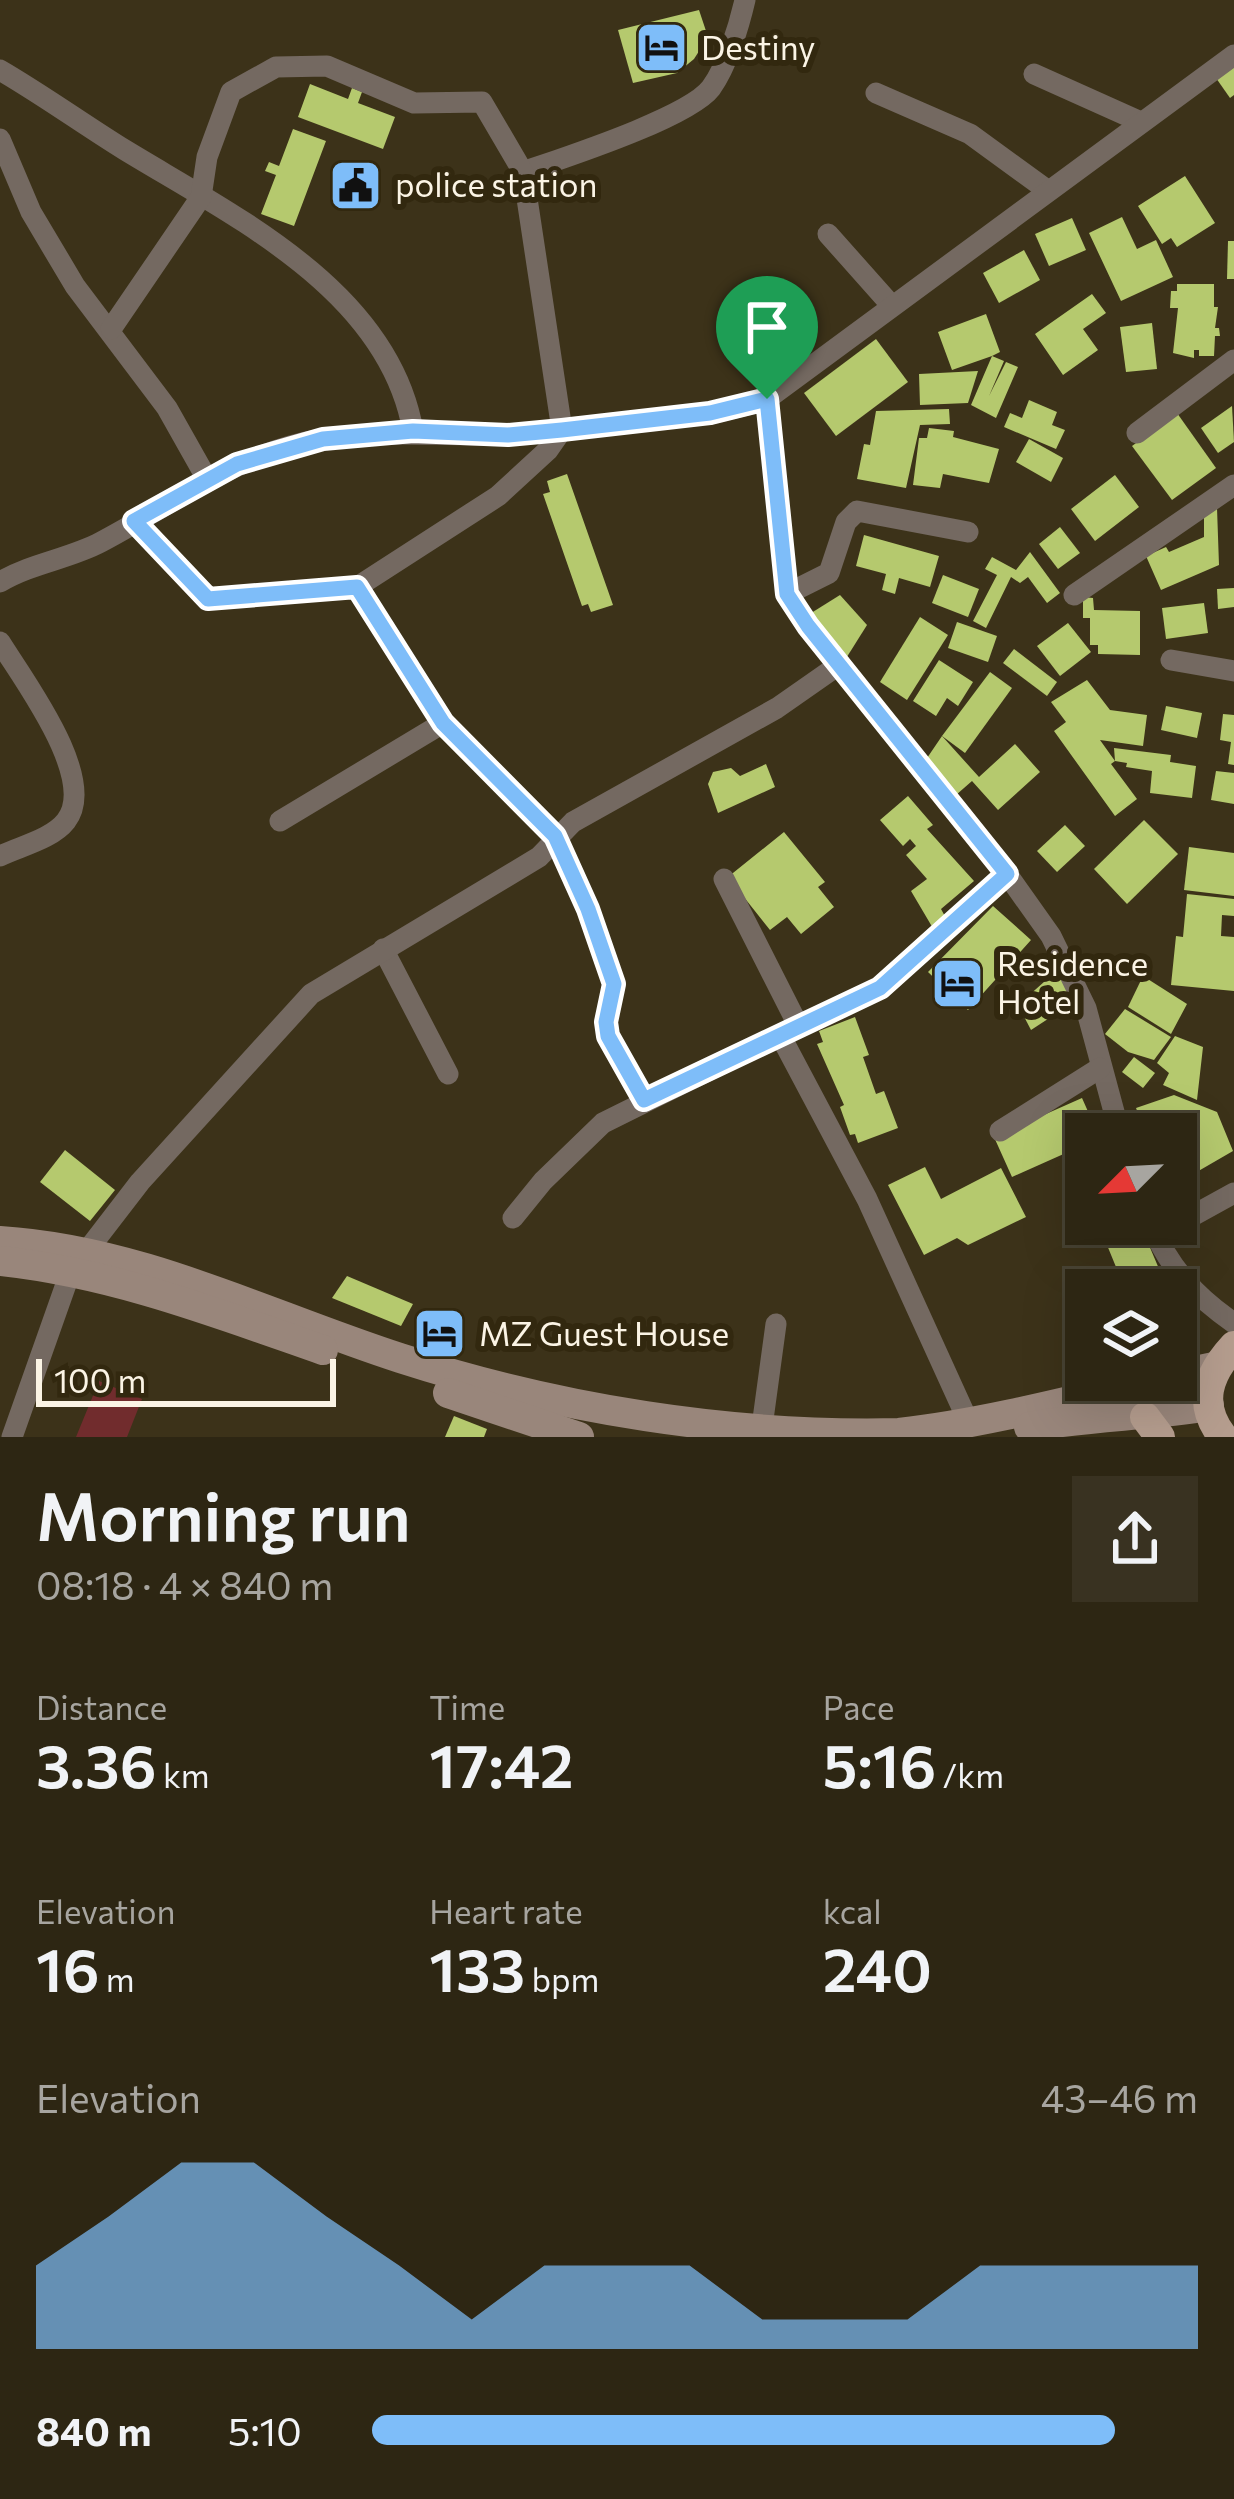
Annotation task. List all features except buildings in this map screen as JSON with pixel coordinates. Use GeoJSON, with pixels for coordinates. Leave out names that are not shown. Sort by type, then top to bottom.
{"type":"FeatureCollection","features":[{"type":"Feature","properties":{"kind":"main road"},"geometry":{"type":"LineString","coordinates":[[0,1240],[262,1305],[584,1429],[849,1436],[972,1429],[1102,1401]]}},
{"type":"Feature","properties":{"kind":"main road"},"geometry":{"type":"LineString","coordinates":[[0,1262],[78,1263]]}},
{"type":"Feature","properties":{"kind":"main road"},"geometry":{"type":"LineString","coordinates":[[1089,1406],[1152,1427],[1218,1428],[1224,1357]]}},
{"type":"Feature","properties":{"kind":"street"},"geometry":{"type":"LineString","coordinates":[[523,172],[688,106],[711,88],[745,0]]}},
{"type":"Feature","properties":{"kind":"street"},"geometry":{"type":"LineString","coordinates":[[0,582],[20,570],[98,544],[207,479],[289,447],[413,431],[508,435],[562,430],[710,413],[767,399],[1234,56]]}},
{"type":"Feature","properties":{"kind":"street"},"geometry":{"type":"LineString","coordinates":[[111,329],[201,197],[207,157],[231,92],[276,67],[327,66],[414,103],[482,102],[523,172],[562,430],[548,450],[498,496],[357,587],[208,599],[134,521]]}},
{"type":"Feature","properties":{"kind":"street"},"geometry":{"type":"LineString","coordinates":[[0,70],[308,269],[358,317],[396,376],[409,405],[413,431]]}},
{"type":"Feature","properties":{"kind":"street"},"geometry":{"type":"LineString","coordinates":[[1034,74],[1141,122]]}},
{"type":"Feature","properties":{"kind":"street"},"geometry":{"type":"LineString","coordinates":[[876,93],[970,134],[1047,190]]}},
{"type":"Feature","properties":{"kind":"street"},"geometry":{"type":"LineString","coordinates":[[0,139],[31,212],[75,286],[167,408],[207,479]]}},
{"type":"Feature","properties":{"kind":"street"},"geometry":{"type":"LineString","coordinates":[[828,234],[892,306]]}},
{"type":"Feature","properties":{"kind":"street"},"geometry":{"type":"LineString","coordinates":[[1137,433],[1234,360]]}},
{"type":"Feature","properties":{"kind":"street"},"geometry":{"type":"LineString","coordinates":[[767,399],[787,594],[1007,874],[1068,966],[1086,1008],[1114,1113]]}},
{"type":"Feature","properties":{"kind":"street"},"geometry":{"type":"LineString","coordinates":[[1074,595],[1234,485]]}},
{"type":"Feature","properties":{"kind":"street"},"geometry":{"type":"LineString","coordinates":[[787,594],[830,573],[846,522],[856,511],[968,532]]}},
{"type":"Feature","properties":{"kind":"street"},"geometry":{"type":"LineString","coordinates":[[357,587],[443,723],[555,836],[588,909],[614,984],[608,1036],[644,1100]]}},
{"type":"Feature","properties":{"kind":"street"},"geometry":{"type":"LineString","coordinates":[[0,642],[50,721],[67,756],[74,793],[73,809],[65,823],[0,856]]}},
{"type":"Feature","properties":{"kind":"street"},"geometry":{"type":"LineString","coordinates":[[1171,660],[1234,671]]}},
{"type":"Feature","properties":{"kind":"street"},"geometry":{"type":"LineString","coordinates":[[12,1437],[78,1263],[140,1182],[311,994],[539,857],[573,822],[777,708],[840,664]]}},
{"type":"Feature","properties":{"kind":"street"},"geometry":{"type":"LineString","coordinates":[[280,821],[443,723]]}},
{"type":"Feature","properties":{"kind":"street"},"geometry":{"type":"LineString","coordinates":[[513,1218],[574,1148],[603,1123],[880,988],[1007,874]]}},
{"type":"Feature","properties":{"kind":"street"},"geometry":{"type":"LineString","coordinates":[[724,878],[972,1429]]}},
{"type":"Feature","properties":{"kind":"street"},"geometry":{"type":"LineString","coordinates":[[383,949],[448,1074]]}},
{"type":"Feature","properties":{"kind":"street"},"geometry":{"type":"LineString","coordinates":[[1000,1131],[1100,1068]]}},
{"type":"Feature","properties":{"kind":"street"},"geometry":{"type":"LineString","coordinates":[[1197,1210],[1234,1193]]}},
{"type":"Feature","properties":{"kind":"street"},"geometry":{"type":"LineString","coordinates":[[1162,1245],[1197,1297],[1234,1323]]}},
{"type":"Feature","properties":{"kind":"street"},"geometry":{"type":"LineString","coordinates":[[761,1434],[776,1324]]}},
{"type":"Feature","properties":{"kind":"shaded area"},"geometry":{"type":"Polygon","coordinates":[[[99,1381],[142,1399],[127,1437],[76,1437],[99,1381]]]}},
{"type":"Feature","properties":{"kind":"place","name":"Destiny"},"geometry":{"type":"Point","coordinates":[662,48]}},
{"type":"Feature","properties":{"kind":"place","name":"police station"},"geometry":{"type":"Point","coordinates":[356,185]}},
{"type":"Feature","properties":{"kind":"place","name":"Residence Hotel"},"geometry":{"type":"Point","coordinates":[958,983]}},
{"type":"Feature","properties":{"kind":"place","name":"MZ Guest House"},"geometry":{"type":"Point","coordinates":[440,1334]}},
{"type":"Feature","properties":{"kind":"route"},"geometry":{"type":"LineString","coordinates":[[767,399],[787,594],[1007,874],[880,988],[644,1100],[608,1036],[614,984],[588,909],[555,836],[443,723],[357,587],[208,599],[134,521],[237,464],[323,439],[413,431],[508,435],[710,413],[767,399]]}}]}
